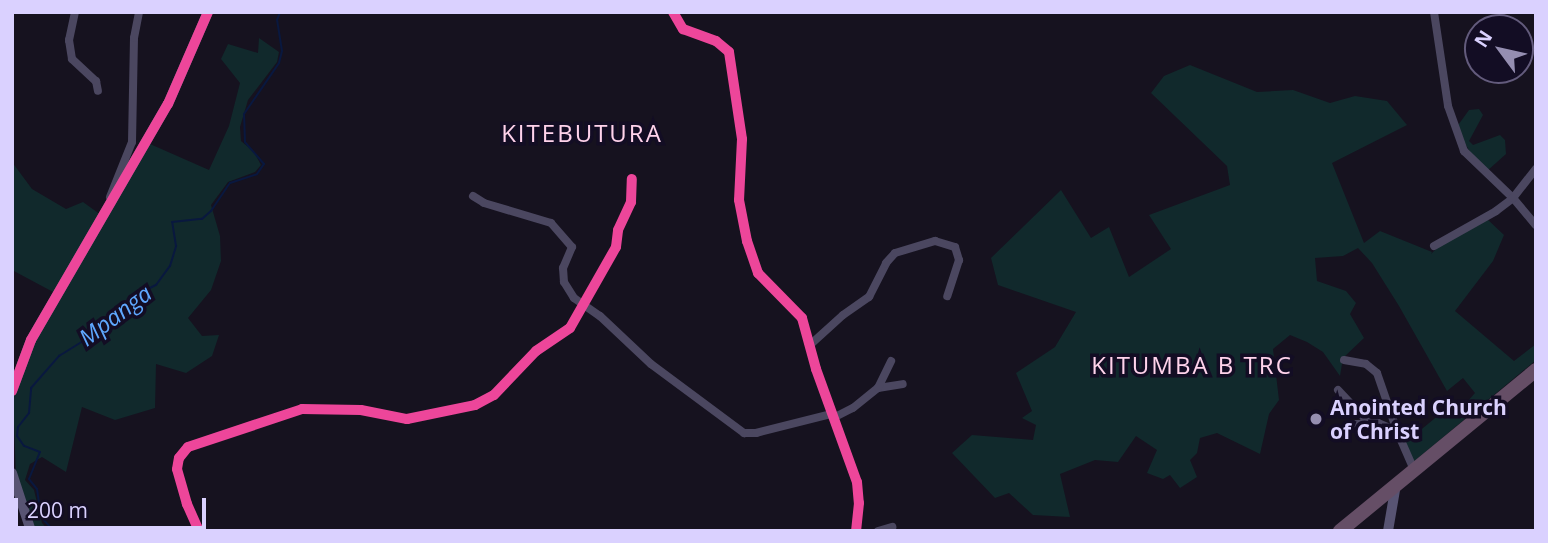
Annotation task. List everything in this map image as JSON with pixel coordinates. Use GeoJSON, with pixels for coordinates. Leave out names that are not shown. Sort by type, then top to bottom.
{"type":"FeatureCollection","features":[{"type":"Feature","properties":{"kind":"highway"},"geometry":{"type":"LineString","coordinates":[[1340,531],[1536,370]]}},
{"type":"Feature","properties":{"kind":"street"},"geometry":{"type":"LineString","coordinates":[[75,12],[69,40],[72,59],[96,81],[98,91]]}},
{"type":"Feature","properties":{"kind":"street"},"geometry":{"type":"LineString","coordinates":[[109,209],[110,198],[132,142],[134,38],[139,12]]}},
{"type":"Feature","properties":{"kind":"street"},"geometry":{"type":"LineString","coordinates":[[12,391],[31,340],[165,110],[208,12]]}},
{"type":"Feature","properties":{"kind":"street"},"geometry":{"type":"LineString","coordinates":[[673,12],[683,29],[716,41],[729,52],[742,139],[739,200],[747,241],[758,273],[802,318],[832,416],[857,482],[859,503],[856,531]]}},
{"type":"Feature","properties":{"kind":"street"},"geometry":{"type":"LineString","coordinates":[[1434,12],[1448,106],[1464,151],[1513,198],[1536,225]]}},
{"type":"Feature","properties":{"kind":"street"},"geometry":{"type":"LineString","coordinates":[[1434,246],[1513,198],[1536,169]]}},
{"type":"Feature","properties":{"kind":"street"},"geometry":{"type":"LineString","coordinates":[[200,531],[187,503],[177,469],[179,458],[188,447],[302,409],[361,410],[401,419],[475,405],[494,395],[536,351],[570,328],[616,247],[618,230],[631,202],[632,179]]}},
{"type":"Feature","properties":{"kind":"street"},"geometry":{"type":"LineString","coordinates":[[473,196],[484,203],[551,223],[572,247],[563,268],[568,291],[600,316],[651,364],[744,433],[832,416],[853,408],[878,388],[891,361]]}},
{"type":"Feature","properties":{"kind":"street"},"geometry":{"type":"LineString","coordinates":[[811,344],[843,315],[869,297],[891,256],[905,250],[935,241],[955,247],[960,254],[947,296]]}},
{"type":"Feature","properties":{"kind":"street"},"geometry":{"type":"LineString","coordinates":[[1344,360],[1366,365],[1377,373],[1396,431],[1414,470]]}},
{"type":"Feature","properties":{"kind":"street"},"geometry":{"type":"LineString","coordinates":[[878,388],[903,384]]}},
{"type":"Feature","properties":{"kind":"street"},"geometry":{"type":"LineString","coordinates":[[1338,390],[1370,424]]}},
{"type":"Feature","properties":{"kind":"street"},"geometry":{"type":"LineString","coordinates":[[1357,424],[1385,425],[1396,431]]}},
{"type":"Feature","properties":{"kind":"street"},"geometry":{"type":"LineString","coordinates":[[12,473],[31,531]]}},
{"type":"Feature","properties":{"kind":"street"},"geometry":{"type":"LineString","coordinates":[[1388,531],[1396,484]]}},
{"type":"Feature","properties":{"kind":"street"},"geometry":{"type":"LineString","coordinates":[[878,531],[892,527]]}},
{"type":"Feature","properties":{"kind":"green space"},"geometry":{"type":"Polygon","coordinates":[[[259,38],[279,52],[277,62],[248,100],[240,127],[241,141],[254,152],[261,165],[255,172],[228,182],[211,205],[220,236],[221,261],[211,290],[188,318],[202,336],[219,335],[212,356],[186,373],[156,364],[155,408],[115,420],[82,407],[66,472],[42,457],[30,464],[25,480],[34,490],[42,523],[49,531],[35,531],[16,477],[13,398],[42,326],[150,144],[209,170],[229,126],[240,83],[221,59],[228,44],[258,53],[259,38]]]}},
{"type":"Feature","properties":{"kind":"green space"},"geometry":{"type":"Polygon","coordinates":[[[1190,65],[1257,92],[1293,90],[1330,103],[1355,96],[1387,101],[1407,125],[1332,163],[1364,243],[1380,231],[1432,252],[1431,254],[1443,242],[1485,217],[1504,235],[1493,261],[1455,311],[1514,361],[1536,344],[1536,360],[1412,463],[1406,442],[1451,405],[1467,402],[1475,393],[1463,378],[1447,391],[1399,306],[1372,263],[1358,248],[1343,256],[1315,258],[1317,281],[1346,291],[1356,303],[1350,314],[1364,338],[1343,358],[1340,376],[1323,352],[1290,335],[1273,349],[1279,400],[1269,414],[1260,454],[1217,433],[1200,438],[1197,453],[1190,460],[1197,477],[1180,488],[1170,475],[1163,479],[1147,473],[1157,450],[1136,436],[1118,462],[1095,460],[1060,474],[1070,517],[1033,515],[1009,493],[995,498],[952,453],[972,435],[1033,440],[1036,425],[1022,418],[1032,411],[1016,373],[1055,347],[1076,312],[998,285],[991,258],[1061,190],[1091,238],[1109,227],[1129,277],[1171,249],[1149,215],[1230,185],[1227,166],[1151,93],[1164,76],[1190,65]]]}},
{"type":"Feature","properties":{"kind":"green space"},"geometry":{"type":"Polygon","coordinates":[[[1479,109],[1483,115],[1469,141],[1473,145],[1500,135],[1505,140],[1506,154],[1487,171],[1473,157],[1456,128],[1469,110],[1479,109]]]}},
{"type":"Feature","properties":{"kind":"green space"},"geometry":{"type":"Polygon","coordinates":[[[12,162],[32,189],[66,209],[83,202],[101,215],[55,293],[12,270],[12,162]]]}},
{"type":"Feature","properties":{"kind":"waterway","name":"Mpanga"},"geometry":{"type":"LineString","coordinates":[[54,531],[41,517],[37,489],[29,479],[40,452],[24,446],[17,436],[18,427],[29,413],[31,388],[59,356],[112,323],[142,292],[156,285],[170,266],[176,246],[172,222],[202,219],[211,211],[230,183],[257,174],[264,164],[245,142],[244,114],[279,63],[282,51],[277,20],[280,12]]}},
{"type":"Feature","properties":{"kind":"cycle path"},"geometry":{"type":"LineString","coordinates":[[12,391],[31,340],[168,104],[208,12]]}},
{"type":"Feature","properties":{"kind":"cycle path"},"geometry":{"type":"LineString","coordinates":[[673,12],[683,29],[716,41],[729,52],[742,139],[739,200],[747,241],[758,273],[802,318],[816,369],[857,482],[859,503],[856,531]]}},
{"type":"Feature","properties":{"kind":"cycle path"},"geometry":{"type":"LineString","coordinates":[[199,531],[187,504],[177,469],[179,458],[188,447],[302,409],[361,410],[407,419],[475,405],[494,395],[536,351],[570,328],[616,247],[618,230],[631,202],[632,179]]}},
{"type":"Feature","properties":{"kind":"place","name":"Anointed Church of Christ"},"geometry":{"type":"Point","coordinates":[1316,419]}},
{"type":"Feature","properties":{"kind":"district","name":"KITEBUTURA"},"geometry":{"type":"Point","coordinates":[582,133]}},
{"type":"Feature","properties":{"kind":"district","name":"KITUMBA B TRC"},"geometry":{"type":"Point","coordinates":[1192,365]}}]}
